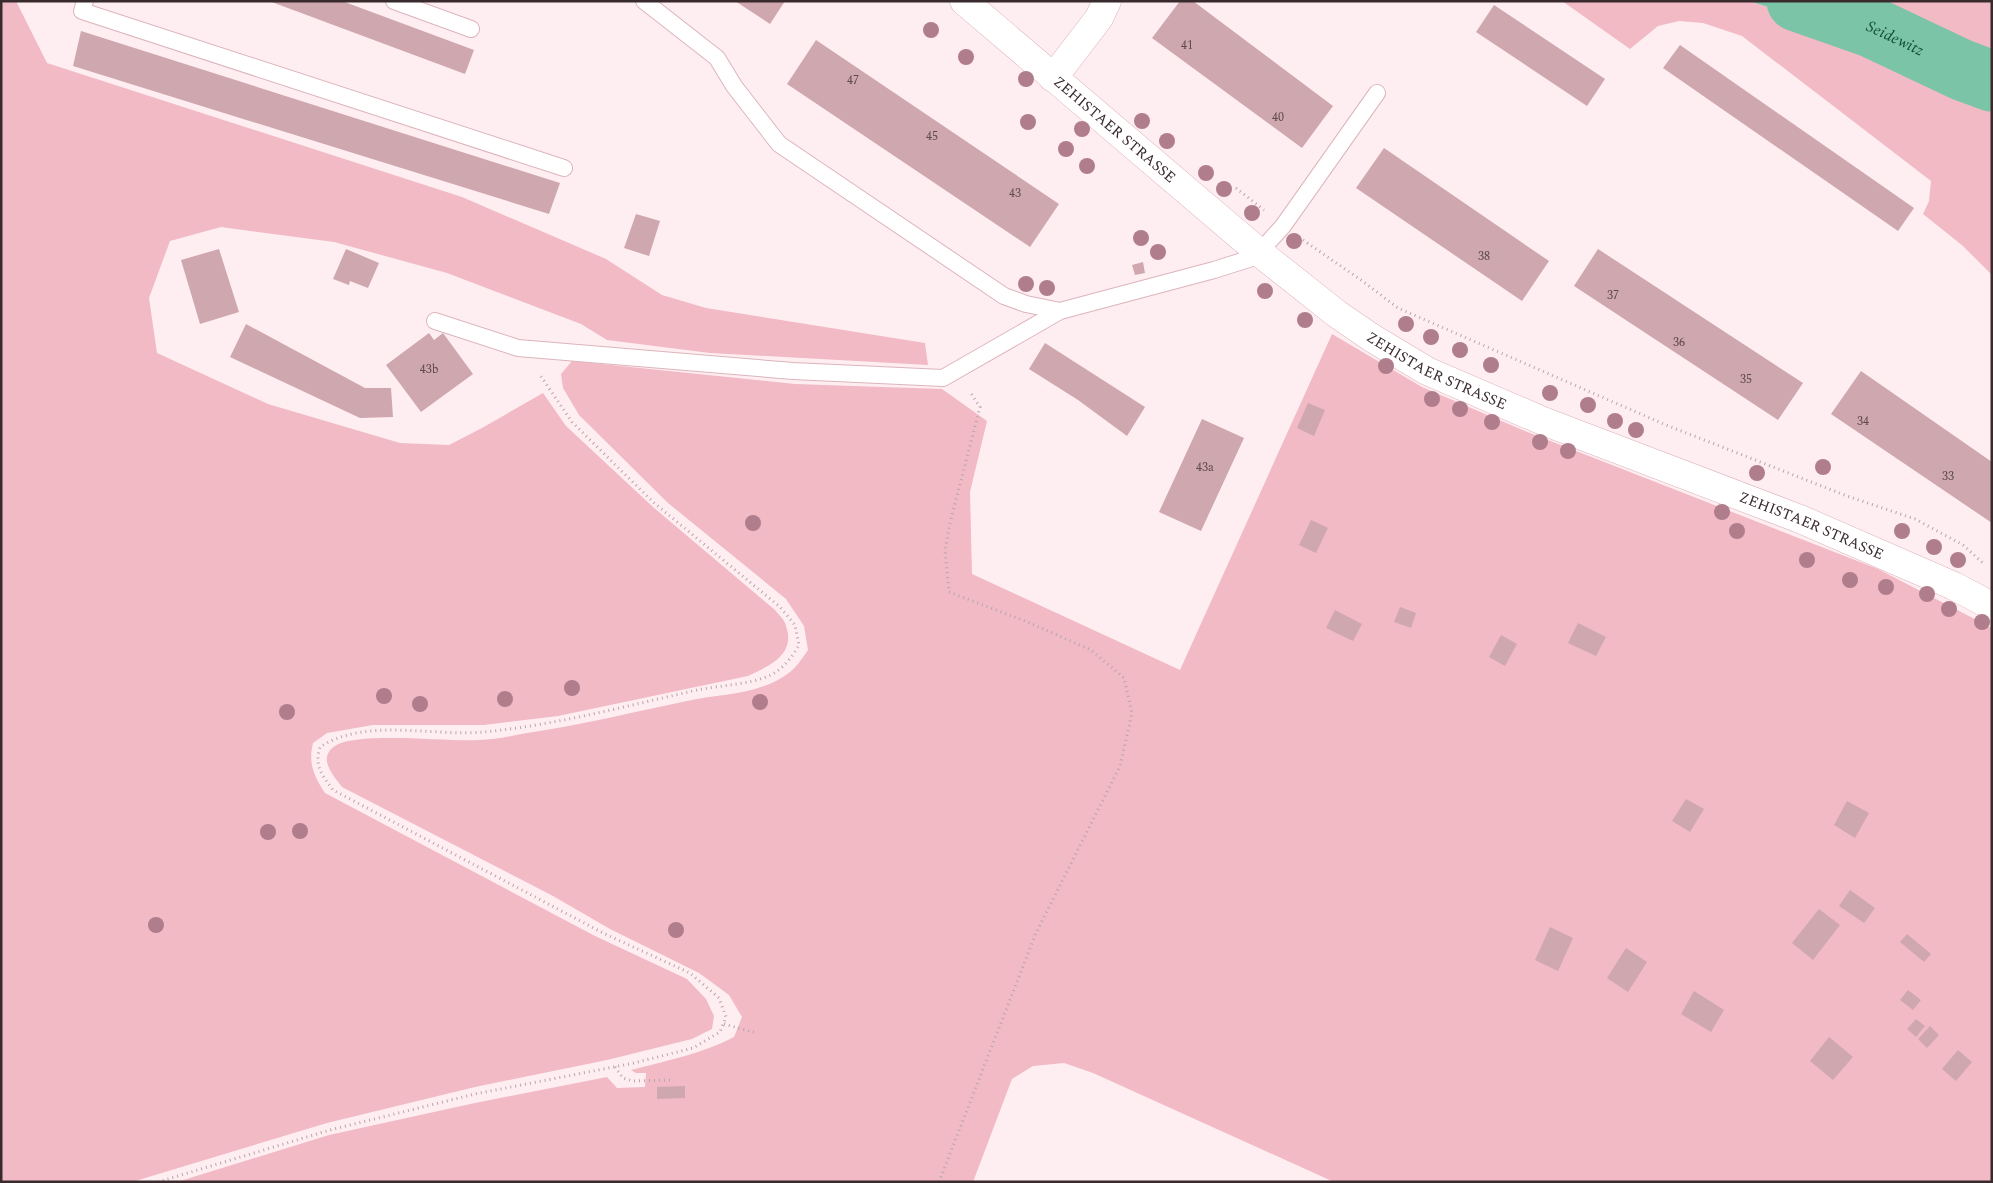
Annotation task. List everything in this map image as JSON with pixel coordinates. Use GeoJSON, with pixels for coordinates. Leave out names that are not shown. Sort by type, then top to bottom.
{"type":"FeatureCollection","features":[{"type":"Feature","properties":{"kind":"main road","name":"ZEHISTAER STRASSE"},"geometry":{"type":"LineString","coordinates":[[964,1],[1260,253],[1365,333],[1427,371],[1543,421],[1800,519],[1954,586],[1992,606]]}},
{"type":"Feature","properties":{"kind":"main road"},"geometry":{"type":"LineString","coordinates":[[1054,78],[1099,18],[1107,1]]}},
{"type":"Feature","properties":{"kind":"lane"},"geometry":{"type":"LineString","coordinates":[[85,1],[82,11],[564,168]]}},
{"type":"Feature","properties":{"kind":"lane"},"geometry":{"type":"LineString","coordinates":[[394,1],[470,30]]}},
{"type":"Feature","properties":{"kind":"lane"},"geometry":{"type":"LineString","coordinates":[[644,1],[717,58],[734,86],[779,144],[1004,296],[1026,304],[1060,310]]}},
{"type":"Feature","properties":{"kind":"lane"},"geometry":{"type":"LineString","coordinates":[[435,321],[518,348],[792,370],[943,378],[1060,310],[1214,270],[1255,257],[1283,226],[1377,93]]}},
{"type":"Feature","properties":{"kind":"path"},"geometry":{"type":"LineString","coordinates":[[1230,183],[1283,226],[1362,280],[1398,308],[1666,425],[1847,496],[1915,518],[1963,545],[1985,565]]}},
{"type":"Feature","properties":{"kind":"path"},"geometry":{"type":"LineString","coordinates":[[158,1182],[330,1130],[475,1094],[615,1067],[693,1048],[720,1032],[726,1017],[719,998],[690,973],[605,934],[333,790],[318,770],[317,757],[320,747],[339,736],[374,730],[483,732],[587,717],[688,692],[749,681],[772,674],[791,658],[799,645],[795,625],[780,607],[652,502],[572,422],[550,388],[518,348]]}},
{"type":"Feature","properties":{"kind":"path"},"geometry":{"type":"LineString","coordinates":[[938,1182],[1036,934],[1120,766],[1132,714],[1124,678],[1092,650],[1030,623],[949,592],[945,551],[950,523],[980,408],[969,391],[943,378]]}},
{"type":"Feature","properties":{"kind":"path"},"geometry":{"type":"LineString","coordinates":[[723,1024],[757,1032]]}},
{"type":"Feature","properties":{"kind":"path"},"geometry":{"type":"LineString","coordinates":[[615,1067],[623,1078],[633,1081],[674,1080]]}},
{"type":"Feature","properties":{"kind":"shaded area"},"geometry":{"type":"Polygon","coordinates":[[[1,1],[16,1],[47,63],[462,197],[606,259],[662,295],[706,308],[925,343],[928,365],[710,353],[607,340],[581,324],[447,273],[334,242],[221,227],[170,241],[149,298],[157,353],[268,404],[400,443],[449,445],[543,393],[566,426],[653,507],[782,618],[788,636],[784,652],[772,663],[748,676],[558,716],[484,725],[373,725],[327,733],[313,743],[311,757],[313,769],[325,793],[595,936],[687,979],[706,999],[714,1016],[712,1029],[692,1039],[607,1060],[475,1087],[327,1123],[132,1182],[1,1182],[1,1]]]}},
{"type":"Feature","properties":{"kind":"shaded area"},"geometry":{"type":"Polygon","coordinates":[[[1562,1],[1749,1],[1826,25],[1873,47],[1992,95],[1992,275],[1963,246],[1923,214],[1929,201],[1931,181],[1742,36],[1703,23],[1679,21],[1658,26],[1630,49],[1562,1]]]}},
{"type":"Feature","properties":{"kind":"shaded area"},"geometry":{"type":"Polygon","coordinates":[[[1797,1],[1992,1],[1992,81],[1962,70],[1871,27],[1797,1]]]}},
{"type":"Feature","properties":{"kind":"shaded area"},"geometry":{"type":"Polygon","coordinates":[[[1332,334],[1422,387],[1525,431],[1878,569],[1992,628],[1992,1182],[1334,1182],[1093,1073],[1064,1063],[1033,1066],[1012,1079],[973,1182],[177,1182],[329,1135],[475,1103],[607,1077],[617,1088],[645,1087],[646,1073],[636,1073],[631,1070],[696,1053],[734,1037],[742,1017],[729,995],[699,973],[610,929],[553,896],[342,787],[328,766],[327,756],[335,746],[362,739],[465,740],[503,738],[743,692],[765,686],[787,675],[808,650],[804,626],[786,599],[668,503],[579,415],[563,388],[561,374],[572,361],[795,384],[942,389],[987,421],[970,492],[972,574],[1180,670],[1332,334]]]}},
{"type":"Feature","properties":{"kind":"water"},"geometry":{"type":"Polygon","coordinates":[[[1749,1],[1797,1],[1871,27],[1962,70],[1992,81],[1992,95],[1873,47],[1826,25],[1749,1]]]}},
{"type":"Feature","properties":{"kind":"building"},"geometry":{"type":"Polygon","coordinates":[[[269,1],[342,1],[474,50],[465,74],[269,1]]]}},
{"type":"Feature","properties":{"kind":"building"},"geometry":{"type":"Polygon","coordinates":[[[735,1],[785,1],[770,24],[735,1]]]}},
{"type":"Feature","properties":{"kind":"building"},"geometry":{"type":"Polygon","coordinates":[[[1180,1],[1193,1],[1333,106],[1302,148],[1152,38],[1180,1]]]}},
{"type":"Feature","properties":{"kind":"building"},"geometry":{"type":"Polygon","coordinates":[[[1494,5],[1605,79],[1587,106],[1476,32],[1494,5]]]}},
{"type":"Feature","properties":{"kind":"building"},"geometry":{"type":"Polygon","coordinates":[[[81,31],[560,183],[549,214],[73,66],[81,31]]]}},
{"type":"Feature","properties":{"kind":"building"},"geometry":{"type":"Polygon","coordinates":[[[816,40],[1059,204],[1030,247],[787,84],[816,40]]]}},
{"type":"Feature","properties":{"kind":"building"},"geometry":{"type":"Polygon","coordinates":[[[1680,45],[1914,208],[1898,231],[1663,68],[1680,45]]]}},
{"type":"Feature","properties":{"kind":"building"},"geometry":{"type":"Polygon","coordinates":[[[1384,148],[1549,261],[1522,301],[1356,188],[1384,148]]]}},
{"type":"Feature","properties":{"kind":"building"},"geometry":{"type":"Polygon","coordinates":[[[636,214],[660,221],[649,256],[624,248],[636,214]]]}},
{"type":"Feature","properties":{"kind":"building"},"geometry":{"type":"Polygon","coordinates":[[[219,249],[239,312],[200,324],[181,260],[219,249]]]}},
{"type":"Feature","properties":{"kind":"building"},"geometry":{"type":"Polygon","coordinates":[[[346,249],[379,263],[368,288],[350,281],[349,285],[333,279],[346,249]]]}},
{"type":"Feature","properties":{"kind":"building"},"geometry":{"type":"Polygon","coordinates":[[[1598,249],[1803,383],[1778,420],[1574,286],[1598,249]]]}},
{"type":"Feature","properties":{"kind":"building"},"geometry":{"type":"Polygon","coordinates":[[[1143,262],[1145,273],[1135,275],[1132,265],[1143,262]]]}},
{"type":"Feature","properties":{"kind":"building"},"geometry":{"type":"Polygon","coordinates":[[[246,324],[365,388],[391,388],[393,417],[360,418],[230,357],[246,324]]]}},
{"type":"Feature","properties":{"kind":"building"},"geometry":{"type":"Polygon","coordinates":[[[429,333],[434,340],[443,333],[473,374],[421,412],[386,365],[429,333]]]}},
{"type":"Feature","properties":{"kind":"building"},"geometry":{"type":"Polygon","coordinates":[[[1045,343],[1145,407],[1127,436],[1078,400],[1029,369],[1045,343]]]}},
{"type":"Feature","properties":{"kind":"building"},"geometry":{"type":"Polygon","coordinates":[[[1861,371],[1992,462],[1992,523],[1831,414],[1861,371]]]}},
{"type":"Feature","properties":{"kind":"building"},"geometry":{"type":"Polygon","coordinates":[[[1308,403],[1325,410],[1314,436],[1297,428],[1308,403]]]}},
{"type":"Feature","properties":{"kind":"building"},"geometry":{"type":"Polygon","coordinates":[[[1202,419],[1244,438],[1201,531],[1159,512],[1202,419]]]}},
{"type":"Feature","properties":{"kind":"building"},"geometry":{"type":"Polygon","coordinates":[[[1311,520],[1328,528],[1316,553],[1299,545],[1311,520]]]}},
{"type":"Feature","properties":{"kind":"building"},"geometry":{"type":"Polygon","coordinates":[[[1400,607],[1416,613],[1411,628],[1394,622],[1400,607]]]}},
{"type":"Feature","properties":{"kind":"building"},"geometry":{"type":"Polygon","coordinates":[[[1335,610],[1362,624],[1353,641],[1326,628],[1335,610]]]}},
{"type":"Feature","properties":{"kind":"building"},"geometry":{"type":"Polygon","coordinates":[[[1578,623],[1606,637],[1596,656],[1568,643],[1578,623]]]}},
{"type":"Feature","properties":{"kind":"building"},"geometry":{"type":"Polygon","coordinates":[[[1501,635],[1517,644],[1505,666],[1489,657],[1501,635]]]}},
{"type":"Feature","properties":{"kind":"building"},"geometry":{"type":"Polygon","coordinates":[[[1686,799],[1704,809],[1690,832],[1672,821],[1686,799]]]}},
{"type":"Feature","properties":{"kind":"building"},"geometry":{"type":"Polygon","coordinates":[[[1847,801],[1869,813],[1855,838],[1834,825],[1847,801]]]}},
{"type":"Feature","properties":{"kind":"building"},"geometry":{"type":"Polygon","coordinates":[[[1850,890],[1875,908],[1864,923],[1839,906],[1850,890]]]}},
{"type":"Feature","properties":{"kind":"building"},"geometry":{"type":"Polygon","coordinates":[[[1819,909],[1840,925],[1813,960],[1792,943],[1819,909]]]}},
{"type":"Feature","properties":{"kind":"building"},"geometry":{"type":"Polygon","coordinates":[[[1550,927],[1573,938],[1558,971],[1535,960],[1550,927]]]}},
{"type":"Feature","properties":{"kind":"building"},"geometry":{"type":"Polygon","coordinates":[[[1907,934],[1931,954],[1924,962],[1900,942],[1907,934]]]}},
{"type":"Feature","properties":{"kind":"building"},"geometry":{"type":"Polygon","coordinates":[[[1626,948],[1647,962],[1628,992],[1607,978],[1626,948]]]}},
{"type":"Feature","properties":{"kind":"building"},"geometry":{"type":"Polygon","coordinates":[[[1908,990],[1921,1000],[1913,1010],[1900,1000],[1908,990]]]}},
{"type":"Feature","properties":{"kind":"building"},"geometry":{"type":"Polygon","coordinates":[[[1694,991],[1724,1010],[1711,1032],[1681,1014],[1694,991]]]}},
{"type":"Feature","properties":{"kind":"building"},"geometry":{"type":"Polygon","coordinates":[[[1916,1019],[1925,1026],[1916,1037],[1907,1029],[1916,1019]]]}},
{"type":"Feature","properties":{"kind":"building"},"geometry":{"type":"Polygon","coordinates":[[[1930,1026],[1939,1035],[1927,1048],[1918,1039],[1930,1026]]]}},
{"type":"Feature","properties":{"kind":"building"},"geometry":{"type":"Polygon","coordinates":[[[1829,1037],[1853,1057],[1833,1080],[1810,1061],[1829,1037]]]}},
{"type":"Feature","properties":{"kind":"building"},"geometry":{"type":"Polygon","coordinates":[[[1958,1050],[1972,1062],[1956,1081],[1942,1069],[1958,1050]]]}},
{"type":"Feature","properties":{"kind":"building"},"geometry":{"type":"Polygon","coordinates":[[[685,1086],[685,1098],[657,1099],[657,1087],[685,1086]]]}},
{"type":"Feature","properties":{"kind":"waterway","name":"Seidewitz"},"geometry":{"type":"LineString","coordinates":[[1797,1],[1871,27],[1962,70],[1992,81]]}}]}
